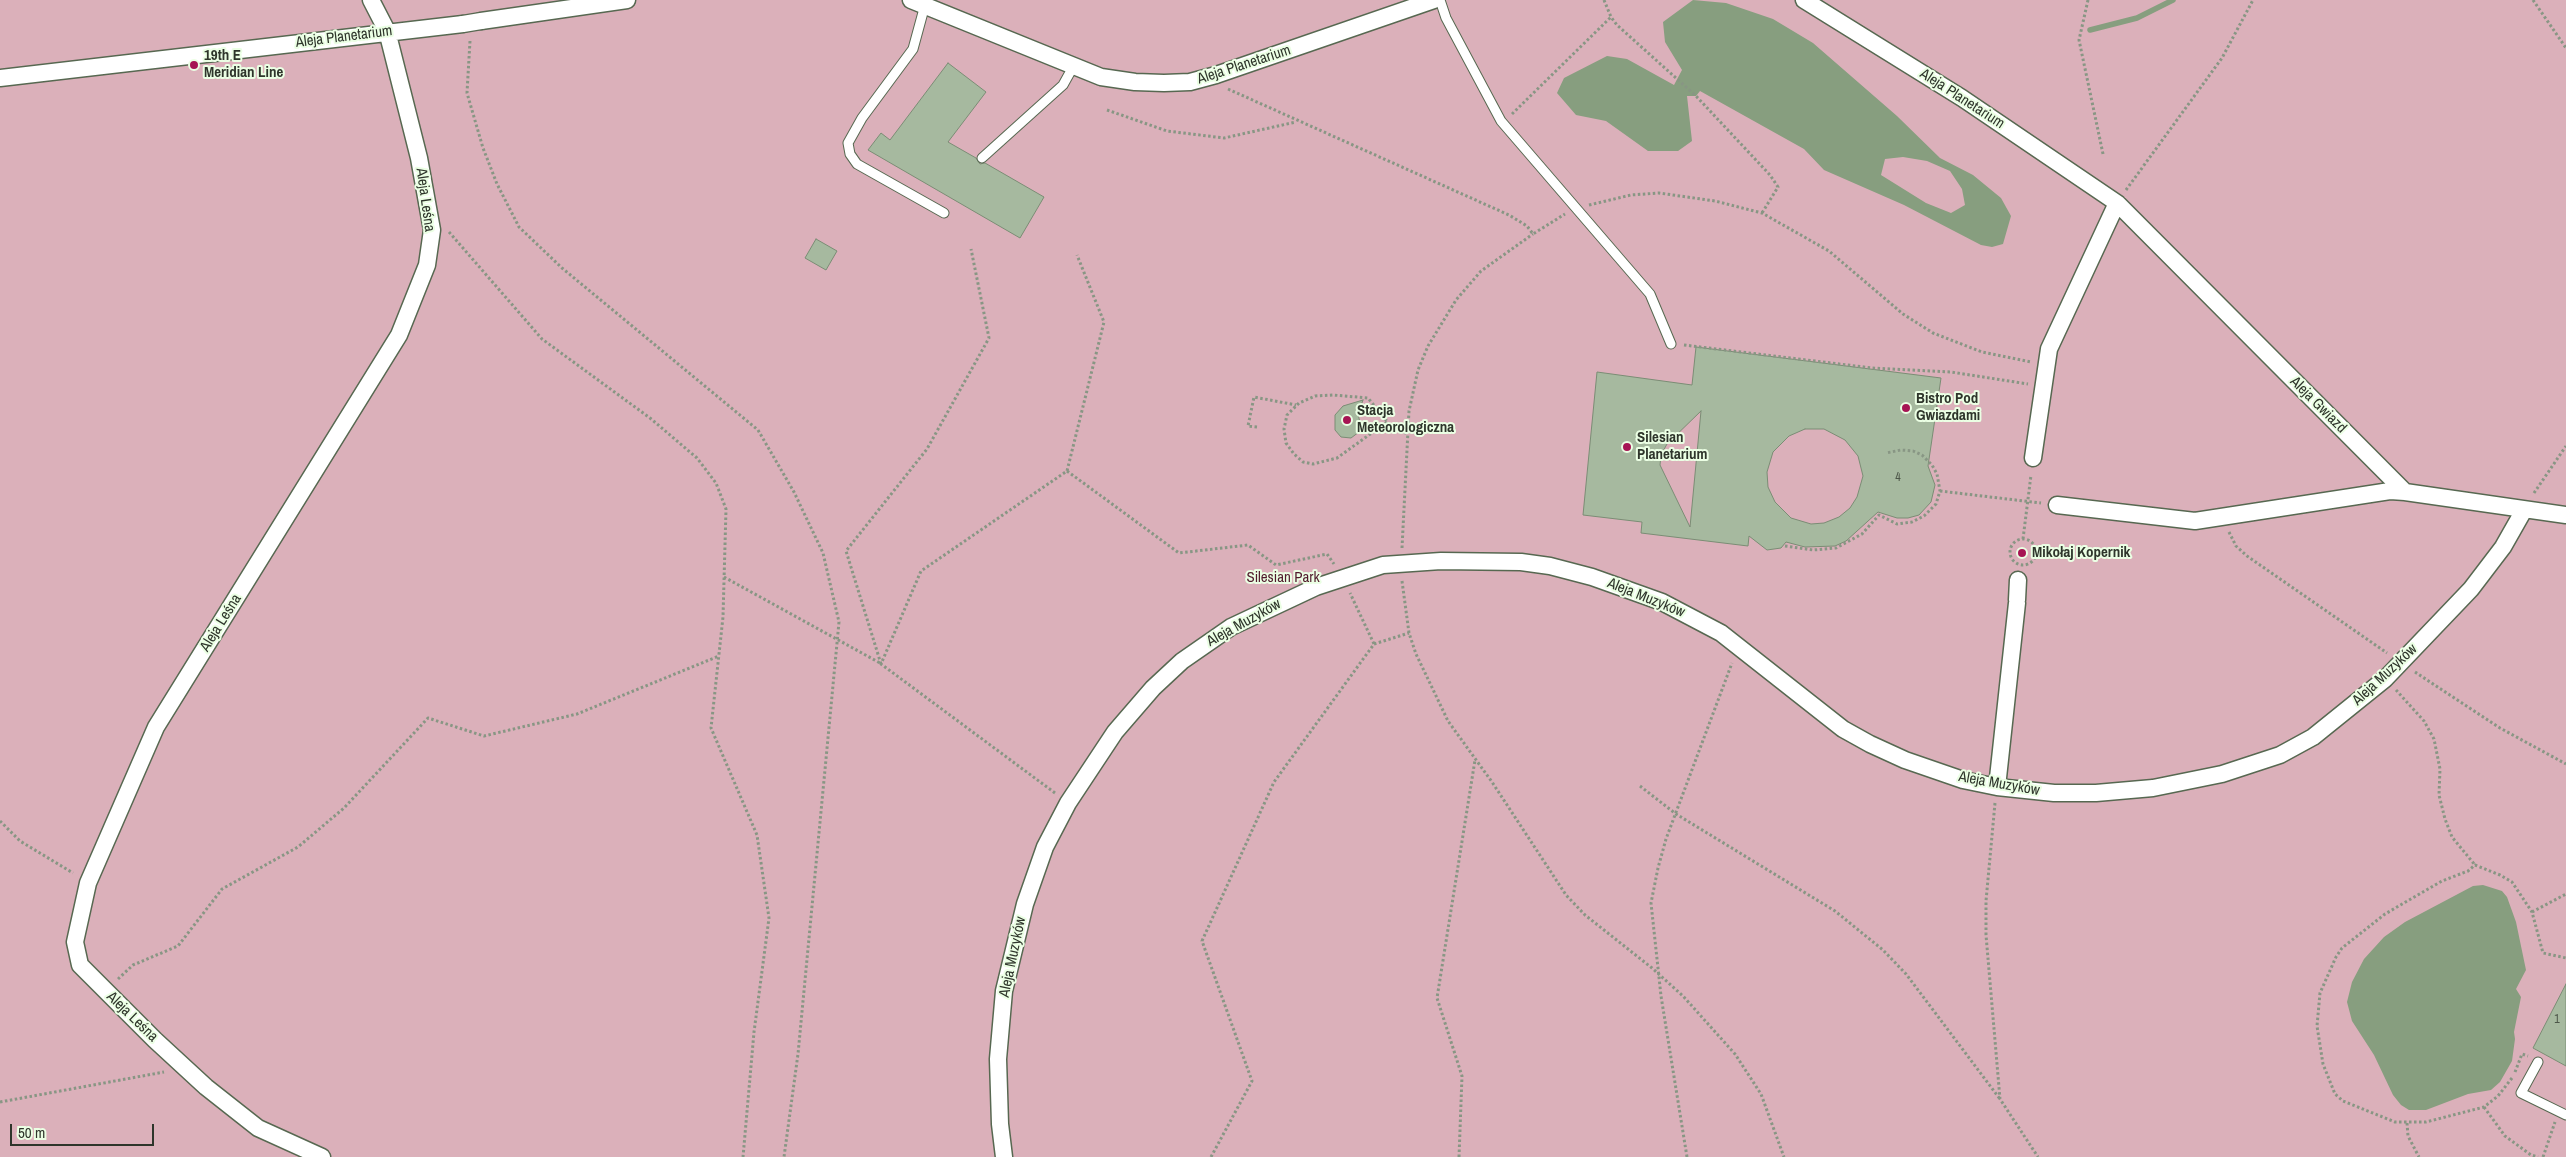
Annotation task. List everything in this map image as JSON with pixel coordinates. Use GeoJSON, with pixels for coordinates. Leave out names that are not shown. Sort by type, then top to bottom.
{"type":"FeatureCollection","features":[{"type":"Feature","properties":{"kind":"street","name":"Aleja Leśna"},"geometry":{"type":"LineString","coordinates":[[322,1157],[258,1128],[206,1087],[80,965],[75,942],[88,883],[156,727],[400,335],[426,265],[432,230],[419,158],[387,31],[370,0]]}},
{"type":"Feature","properties":{"kind":"street","name":"Aleja Planetarium"},"geometry":{"type":"LineString","coordinates":[[0,78],[387,31],[466,31],[481,21],[627,0]]}},
{"type":"Feature","properties":{"kind":"street","name":"Aleja Planetarium"},"geometry":{"type":"LineString","coordinates":[[918,2],[1101,77],[1135,82],[1190,82],[1216,75],[1434,0]]}},
{"type":"Feature","properties":{"kind":"street","name":"Aleja Planetarium"},"geometry":{"type":"LineString","coordinates":[[1804,0],[1962,98],[2117,203]]}},
{"type":"Feature","properties":{"kind":"street"},"geometry":{"type":"LineString","coordinates":[[2033,458],[2049,349],[2117,203]]}},
{"type":"Feature","properties":{"kind":"street","name":"Aleja Gwiazd"},"geometry":{"type":"LineString","coordinates":[[2117,203],[2405,492]]}},
{"type":"Feature","properties":{"kind":"street"},"geometry":{"type":"LineString","coordinates":[[2057,505],[2195,521],[2390,491],[2566,515]]}},
{"type":"Feature","properties":{"kind":"street","name":"Aleja Muzyków"},"geometry":{"type":"LineString","coordinates":[[1004,1157],[1000,1124],[998,1059],[1004,991],[1025,904],[1045,847],[1068,803],[1115,732],[1153,688],[1182,661],[1230,627],[1309,590],[1383,565],[1487,560],[1550,566],[1607,582],[1662,602],[1721,633],[1832,720],[1870,744],[1938,772],[1997,787],[2054,793],[2096,793],[2152,788],[2222,774],[2280,755],[2325,729],[2385,679],[2481,579],[2503,547],[2524,510]]}},
{"type":"Feature","properties":{"kind":"street"},"geometry":{"type":"LineString","coordinates":[[1997,787],[2018,580]]}},
{"type":"Feature","properties":{"kind":"lane"},"geometry":{"type":"LineString","coordinates":[[1440,0],[1446,18],[1501,121],[1650,294],[1671,344]]}},
{"type":"Feature","properties":{"kind":"lane"},"geometry":{"type":"LineString","coordinates":[[918,2],[913,49],[862,118],[848,143],[850,154],[857,164],[944,213]]}},
{"type":"Feature","properties":{"kind":"lane"},"geometry":{"type":"LineString","coordinates":[[982,158],[1063,86],[1074,67]]}},
{"type":"Feature","properties":{"kind":"lane"},"geometry":{"type":"LineString","coordinates":[[2538,1062],[2521,1093],[2566,1116]]}},
{"type":"Feature","properties":{"kind":"path"},"geometry":{"type":"LineString","coordinates":[[1604,0],[1610,18],[1696,96],[1770,175],[1778,187],[1762,213]]}},
{"type":"Feature","properties":{"kind":"path"},"geometry":{"type":"LineString","coordinates":[[2088,0],[2079,40],[2104,154]]}},
{"type":"Feature","properties":{"kind":"path"},"geometry":{"type":"LineString","coordinates":[[2117,203],[2152,152],[2222,58],[2253,0]]}},
{"type":"Feature","properties":{"kind":"path"},"geometry":{"type":"LineString","coordinates":[[2533,0],[2566,48]]}},
{"type":"Feature","properties":{"kind":"path"},"geometry":{"type":"LineString","coordinates":[[1501,121],[1510,116],[1610,18]]}},
{"type":"Feature","properties":{"kind":"path"},"geometry":{"type":"LineString","coordinates":[[466,31],[467,93],[483,148],[497,184],[519,227],[562,268],[758,430],[794,492],[823,553],[839,622],[838,638],[799,1045],[784,1157]]}},
{"type":"Feature","properties":{"kind":"path"},"geometry":{"type":"LineString","coordinates":[[1216,75],[1224,88],[1509,215],[1527,226],[1532,234]]}},
{"type":"Feature","properties":{"kind":"path"},"geometry":{"type":"LineString","coordinates":[[1107,110],[1167,131],[1224,138],[1297,122]]}},
{"type":"Feature","properties":{"kind":"path"},"geometry":{"type":"LineString","coordinates":[[1784,1157],[1768,1110],[1752,1078],[1735,1054],[1697,1010],[1659,974],[1585,915],[1566,895],[1438,704],[1426,679],[1409,633],[1401,564],[1406,433],[1418,370],[1440,324],[1456,300],[1481,271],[1532,234],[1568,212],[1631,195],[1659,193],[1715,200],[1762,213],[1829,251],[1903,314],[1933,333],[1982,352],[2046,365]]}},
{"type":"Feature","properties":{"kind":"path"},"geometry":{"type":"LineString","coordinates":[[432,230],[449,232],[542,338],[650,418],[697,458],[716,483],[726,509],[719,656],[711,728],[756,834],[770,918],[754,1032],[743,1157]]}},
{"type":"Feature","properties":{"kind":"path"},"geometry":{"type":"LineString","coordinates":[[881,664],[846,551],[927,449],[989,338],[971,249]]}},
{"type":"Feature","properties":{"kind":"path"},"geometry":{"type":"LineString","coordinates":[[881,664],[921,571],[1067,471],[1104,322],[1077,255]]}},
{"type":"Feature","properties":{"kind":"path"},"geometry":{"type":"LineString","coordinates":[[1671,344],[1872,368],[1951,372],[2043,386]]}},
{"type":"Feature","properties":{"kind":"path"},"geometry":{"type":"LineString","coordinates":[[1257,427],[1248,426],[1254,396],[1297,406]]}},
{"type":"Feature","properties":{"kind":"path"},"geometry":{"type":"LineString","coordinates":[[1386,422],[1337,458],[1314,464],[1303,462],[1294,454],[1286,443],[1284,429],[1287,416],[1297,406],[1315,396],[1368,398],[1395,431],[1406,433]]}},
{"type":"Feature","properties":{"kind":"path"},"geometry":{"type":"LineString","coordinates":[[2524,510],[2566,446]]}},
{"type":"Feature","properties":{"kind":"path"},"geometry":{"type":"LineString","coordinates":[[1785,546],[1812,550],[1836,548],[1862,534],[1879,515],[1897,524],[1912,522],[1929,511],[1936,504],[1940,491],[1937,474],[1922,455],[1901,450],[1886,453]]}},
{"type":"Feature","properties":{"kind":"path"},"geometry":{"type":"LineString","coordinates":[[2023,539],[2033,458]]}},
{"type":"Feature","properties":{"kind":"path"},"geometry":{"type":"LineString","coordinates":[[1067,471],[1180,553],[1248,545],[1276,565],[1328,554],[1343,578],[1374,644]]}},
{"type":"Feature","properties":{"kind":"path"},"geometry":{"type":"LineString","coordinates":[[1940,491],[2057,505]]}},
{"type":"Feature","properties":{"kind":"path"},"geometry":{"type":"LineString","coordinates":[[2223,518],[2236,546],[2247,556],[2500,728],[2566,764]]}},
{"type":"Feature","properties":{"kind":"path"},"geometry":{"type":"LineString","coordinates":[[2023,539],[2032,541],[2036,548],[2035,558],[2029,565],[2017,564],[2011,555],[2013,544],[2023,539]]}},
{"type":"Feature","properties":{"kind":"path"},"geometry":{"type":"LineString","coordinates":[[724,577],[838,638],[881,664],[1068,803]]}},
{"type":"Feature","properties":{"kind":"path"},"geometry":{"type":"LineString","coordinates":[[1211,1157],[1252,1081],[1202,941],[1274,782],[1374,644],[1409,633]]}},
{"type":"Feature","properties":{"kind":"path"},"geometry":{"type":"LineString","coordinates":[[1687,1157],[1659,974],[1651,903],[1658,868],[1676,814],[1738,646]]}},
{"type":"Feature","properties":{"kind":"path"},"geometry":{"type":"LineString","coordinates":[[106,992],[133,965],[178,946],[222,889],[298,847],[344,808],[428,718],[484,736],[577,714],[719,656]]}},
{"type":"Feature","properties":{"kind":"path"},"geometry":{"type":"LineString","coordinates":[[2385,679],[2424,721],[2434,739],[2440,768],[2439,795],[2452,837],[2476,865],[2500,874],[2512,882],[2532,912],[2543,954],[2566,958]]}},
{"type":"Feature","properties":{"kind":"path"},"geometry":{"type":"LineString","coordinates":[[1459,1157],[1462,1076],[1437,998],[1475,759]]}},
{"type":"Feature","properties":{"kind":"path"},"geometry":{"type":"LineString","coordinates":[[1640,786],[1676,814],[1835,911],[1883,950],[1906,974],[2000,1100],[2038,1157]]}},
{"type":"Feature","properties":{"kind":"path"},"geometry":{"type":"LineString","coordinates":[[1997,787],[1986,902],[1986,935],[2000,1100]]}},
{"type":"Feature","properties":{"kind":"path"},"geometry":{"type":"LineString","coordinates":[[0,821],[20,841],[88,883]]}},
{"type":"Feature","properties":{"kind":"path"},"geometry":{"type":"LineString","coordinates":[[2476,865],[2468,871],[2442,881],[2402,904],[2357,935],[2342,948],[2320,993],[2318,1038],[2323,1064],[2335,1094],[2354,1106],[2395,1122],[2407,1123],[2441,1119],[2484,1107],[2491,1102]]}},
{"type":"Feature","properties":{"kind":"path"},"geometry":{"type":"LineString","coordinates":[[2532,912],[2566,894]]}},
{"type":"Feature","properties":{"kind":"path"},"geometry":{"type":"LineString","coordinates":[[0,1102],[169,1071],[184,1066]]}},
{"type":"Feature","properties":{"kind":"path"},"geometry":{"type":"LineString","coordinates":[[2484,1107],[2505,1136],[2532,1155],[2538,1157]]}},
{"type":"Feature","properties":{"kind":"path"},"geometry":{"type":"LineString","coordinates":[[2407,1123],[2408,1136],[2419,1157]]}},
{"type":"Feature","properties":{"kind":"path"},"geometry":{"type":"LineString","coordinates":[[2543,1157],[2549,1134]]}},
{"type":"Feature","properties":{"kind":"green space","name":"Silesian Park"},"geometry":{"type":"Polygon","coordinates":[[[0,0],[2566,0],[2566,1157],[0,1157],[0,0]]]}},
{"type":"Feature","properties":{"kind":"shaded area"},"geometry":{"type":"Polygon","coordinates":[[[1693,0],[1726,3],[1773,19],[1813,43],[1897,116],[1940,158],[1973,175],[2001,198],[2011,216],[2003,244],[1992,247],[1981,245],[1904,205],[1824,170],[1804,149],[1700,91],[1696,96],[1687,96],[1692,141],[1678,151],[1648,151],[1606,121],[1576,115],[1557,93],[1564,78],[1607,56],[1627,59],[1674,85],[1682,70],[1665,42],[1663,22],[1693,0]],[[1903,157],[1885,159],[1881,175],[1926,203],[1951,213],[1965,205],[1962,189],[1950,171],[1927,161],[1903,157]]]}},
{"type":"Feature","properties":{"kind":"shaded area"},"geometry":{"type":"Polygon","coordinates":[[[2483,885],[2502,891],[2507,897],[2516,922],[2526,970],[2516,989],[2521,997],[2514,1032],[2512,1061],[2500,1082],[2491,1090],[2468,1094],[2426,1110],[2409,1110],[2401,1105],[2393,1095],[2374,1055],[2352,1021],[2347,1002],[2352,982],[2364,959],[2384,937],[2405,922],[2473,886],[2483,885]]]}},
{"type":"Feature","properties":{"kind":"building"},"geometry":{"type":"Polygon","coordinates":[[[948,63],[986,92],[948,142],[976,158],[980,164],[985,163],[1044,197],[1020,238],[868,150],[881,133],[890,140],[948,63]]]}},
{"type":"Feature","properties":{"kind":"building"},"geometry":{"type":"Polygon","coordinates":[[[816,239],[837,251],[826,270],[805,258],[816,239]]]}},
{"type":"Feature","properties":{"kind":"building","name":"Silesian Planetarium"},"geometry":{"type":"Polygon","coordinates":[[[1696,347],[1941,378],[1928,466],[1935,485],[1931,502],[1919,515],[1908,518],[1897,518],[1878,512],[1846,541],[1835,546],[1805,547],[1786,542],[1781,548],[1767,550],[1749,536],[1748,546],[1641,533],[1642,522],[1583,515],[1597,372],[1692,385],[1696,347]],[[1701,411],[1667,444],[1661,455],[1660,465],[1690,527],[1701,411]],[[1805,429],[1789,436],[1773,452],[1767,472],[1768,487],[1775,502],[1791,518],[1811,524],[1824,523],[1839,517],[1850,508],[1857,497],[1863,476],[1858,456],[1845,440],[1824,429],[1805,429]]]}},
{"type":"Feature","properties":{"kind":"building","name":"Stacja Meteorologiczna"},"geometry":{"type":"Polygon","coordinates":[[[1363,400],[1358,414],[1361,427],[1359,432],[1351,438],[1341,437],[1335,430],[1335,415],[1343,406],[1363,400]]]}},
{"type":"Feature","properties":{"kind":"building"},"geometry":{"type":"Polygon","coordinates":[[[2566,984],[2566,1066],[2533,1048],[2566,984]]]}},
{"type":"Feature","properties":{"kind":"waterway"},"geometry":{"type":"LineString","coordinates":[[2090,30],[2137,18],[2173,0]]}},
{"type":"Feature","properties":{"kind":"place","name":"19th E Meridian Line"},"geometry":{"type":"Point","coordinates":[194,65]}},
{"type":"Feature","properties":{"kind":"place","name":"Bistro Pod Gwiazdami"},"geometry":{"type":"Point","coordinates":[1906,408]}},
{"type":"Feature","properties":{"kind":"place","name":"Stacja Meteorologiczna"},"geometry":{"type":"Point","coordinates":[1347,420]}},
{"type":"Feature","properties":{"kind":"place","name":"Silesian Planetarium"},"geometry":{"type":"Point","coordinates":[1627,447]}},
{"type":"Feature","properties":{"kind":"place","name":"Mikołaj Kopernik"},"geometry":{"type":"Point","coordinates":[2022,553]}}]}
